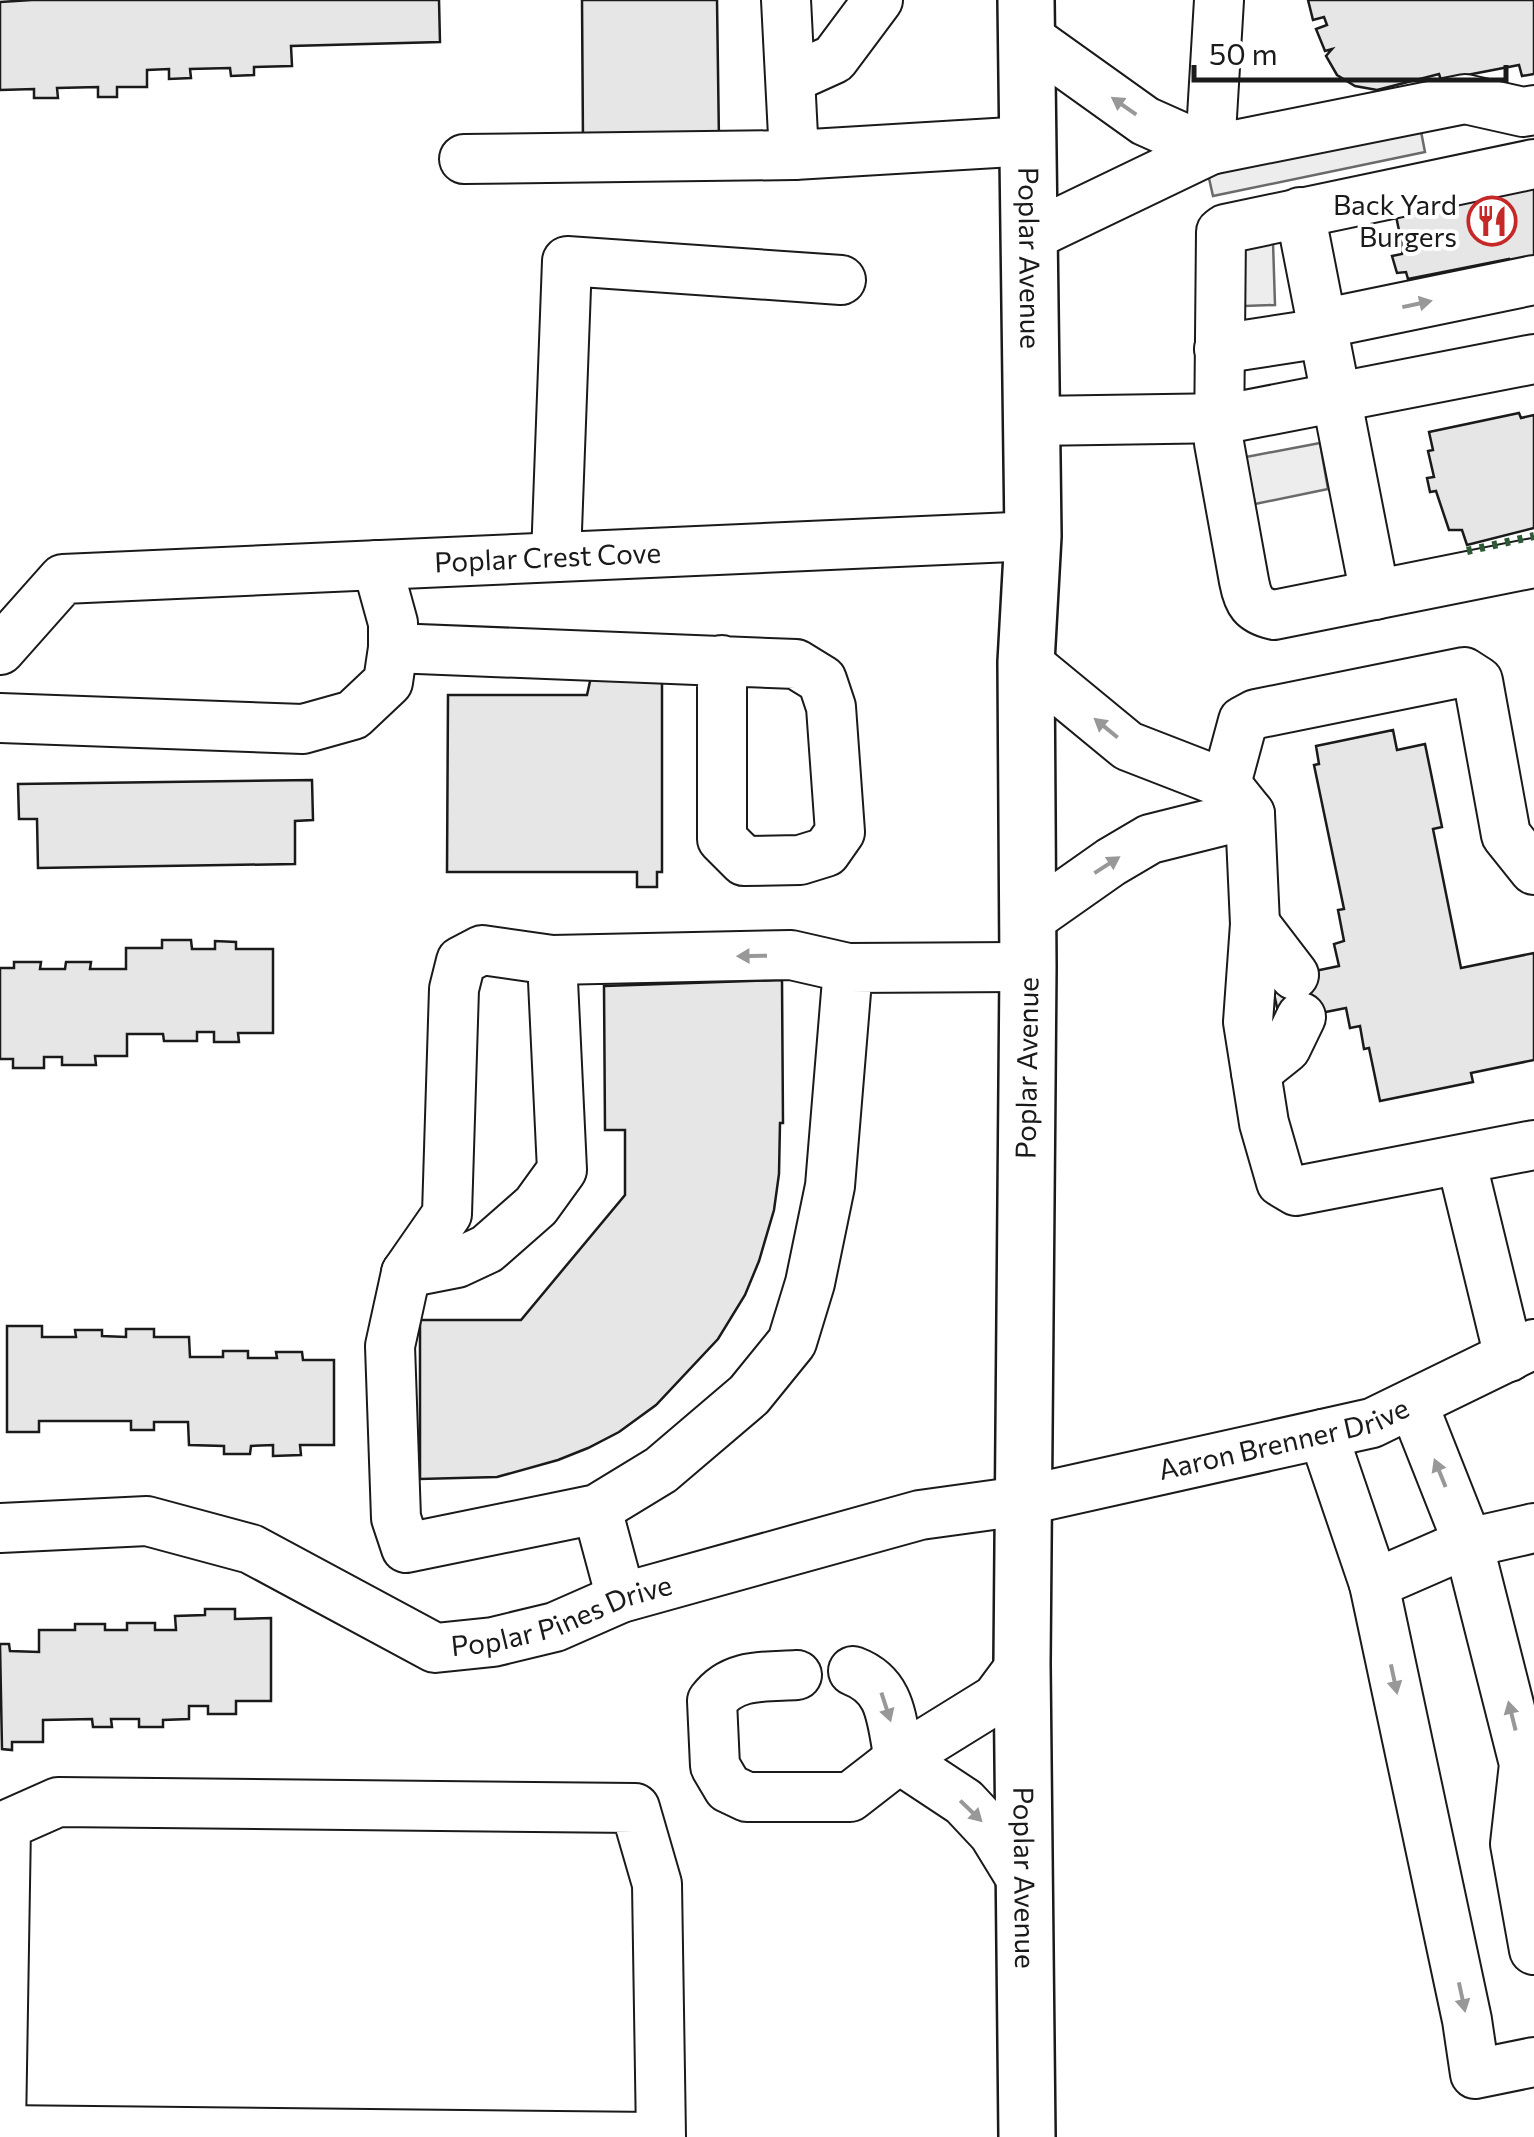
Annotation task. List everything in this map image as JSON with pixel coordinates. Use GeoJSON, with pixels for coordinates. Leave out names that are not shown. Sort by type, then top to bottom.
{"type":"FeatureCollection","features":[{"type":"Feature","properties":{"kind":"main road","name":"Poplar Avenue"},"geometry":{"type":"LineString","coordinates":[[1026,18],[1034,536],[1026,662],[1022,1500],[1027,2137]]}},
{"type":"Feature","properties":{"kind":"street"},"geometry":{"type":"LineString","coordinates":[[786,0],[803,73],[794,155]]}},
{"type":"Feature","properties":{"kind":"street"},"geometry":{"type":"LineString","coordinates":[[803,73],[849,0]]}},
{"type":"Feature","properties":{"kind":"street"},"geometry":{"type":"LineString","coordinates":[[803,73],[834,60],[878,0]]}},
{"type":"Feature","properties":{"kind":"street"},"geometry":{"type":"LineString","coordinates":[[1210,150],[1220,0]]}},
{"type":"Feature","properties":{"kind":"street"},"geometry":{"type":"LineString","coordinates":[[1026,18],[1145,121],[1210,150]]}},
{"type":"Feature","properties":{"kind":"street"},"geometry":{"type":"LineString","coordinates":[[1029,238],[1210,150],[1465,99],[1523,112],[1534,110]]}},
{"type":"Feature","properties":{"kind":"street"},"geometry":{"type":"LineString","coordinates":[[464,160],[794,155],[1028,142]]}},
{"type":"Feature","properties":{"kind":"street"},"geometry":{"type":"LineString","coordinates":[[1534,164],[1236,225],[1220,232],[1218,419],[1248,602],[1259,612],[1274,616],[1534,563]]}},
{"type":"Feature","properties":{"kind":"street"},"geometry":{"type":"LineString","coordinates":[[1300,212],[1375,595]]}},
{"type":"Feature","properties":{"kind":"street"},"geometry":{"type":"LineString","coordinates":[[556,557],[567,261],[842,280]]}},
{"type":"Feature","properties":{"kind":"street"},"geometry":{"type":"LineString","coordinates":[[1219,349],[1534,280]]}},
{"type":"Feature","properties":{"kind":"street"},"geometry":{"type":"LineString","coordinates":[[1032,421],[1218,419],[1534,360]]}},
{"type":"Feature","properties":{"kind":"street","name":"Poplar Crest Cove"},"geometry":{"type":"LineString","coordinates":[[0,650],[62,579],[1034,536]]}},
{"type":"Feature","properties":{"kind":"street"},"geometry":{"type":"LineString","coordinates":[[0,718],[303,729],[354,715],[388,682],[392,623],[377,565]]}},
{"type":"Feature","properties":{"kind":"street"},"geometry":{"type":"LineString","coordinates":[[393,648],[722,660]]}},
{"type":"Feature","properties":{"kind":"street"},"geometry":{"type":"LineString","coordinates":[[1026,662],[1128,746],[1238,799]]}},
{"type":"Feature","properties":{"kind":"street"},"geometry":{"type":"LineString","coordinates":[[1534,870],[1506,835],[1478,681],[1464,672],[1256,714],[1243,721],[1238,799],[1255,924],[1248,1022],[1264,1123],[1280,1182],[1296,1192],[1534,1146]]}},
{"type":"Feature","properties":{"kind":"street"},"geometry":{"type":"LineString","coordinates":[[848,968],[830,1186],[810,1283],[792,1342],[749,1396],[661,1470],[597,1509],[406,1548],[396,1518],[390,1346],[406,1273],[447,1214],[454,989],[462,961],[482,950],[552,960],[790,956],[848,968],[1027,944],[1111,862],[1150,838],[1238,799]]}},
{"type":"Feature","properties":{"kind":"street"},"geometry":{"type":"LineString","coordinates":[[1255,924],[1297,996],[1286,1048],[1256,1072]]}},
{"type":"Feature","properties":{"kind":"street"},"geometry":{"type":"LineString","coordinates":[[406,1273],[456,1263],[488,1249],[536,1206],[562,1170],[552,960]]}},
{"type":"Feature","properties":{"kind":"street"},"geometry":{"type":"LineString","coordinates":[[1461,1160],[1521,1351]]}},
{"type":"Feature","properties":{"kind":"street","name":"Aaron Brenner Drive"},"geometry":{"type":"LineString","coordinates":[[1022,1500],[1372,1424],[1521,1351]]}},
{"type":"Feature","properties":{"kind":"street"},"geometry":{"type":"LineString","coordinates":[[1413,1404],[1468,1542],[1524,1764],[1514,1844],[1534,1950]]}},
{"type":"Feature","properties":{"kind":"street"},"geometry":{"type":"LineString","coordinates":[[1322,1434],[1374,1584],[1467,2020],[1475,2074],[1534,2062]]}},
{"type":"Feature","properties":{"kind":"street","name":"Poplar Pines Drive"},"geometry":{"type":"LineString","coordinates":[[0,1528],[147,1521],[234,1544],[251,1549],[435,1648],[493,1642],[555,1626],[621,1598],[920,1515],[1022,1500]]}},
{"type":"Feature","properties":{"kind":"street"},"geometry":{"type":"LineString","coordinates":[[597,1509],[621,1598]]}},
{"type":"Feature","properties":{"kind":"street"},"geometry":{"type":"LineString","coordinates":[[1374,1584],[1468,1542],[1534,1528]]}},
{"type":"Feature","properties":{"kind":"street"},"geometry":{"type":"LineString","coordinates":[[797,1675],[741,1678],[724,1685],[712,1701],[716,1766],[728,1788],[747,1797],[850,1797],[899,1758],[996,1700],[1022,1664]]}},
{"type":"Feature","properties":{"kind":"street"},"geometry":{"type":"LineString","coordinates":[[853,1671],[872,1678],[886,1697],[899,1758],[964,1802],[993,1833],[1023,1882]]}},
{"type":"Feature","properties":{"kind":"street"},"geometry":{"type":"LineString","coordinates":[[58,1802],[635,1808],[658,1884],[659,2137],[1,2130],[6,1824],[58,1802]]}},
{"type":"Feature","properties":{"kind":"shaded area"},"geometry":{"type":"Polygon","coordinates":[[[1419,121],[1425,152],[1213,196],[1206,165],[1419,121]]]}},
{"type":"Feature","properties":{"kind":"shaded area"},"geometry":{"type":"Polygon","coordinates":[[[1273,242],[1275,305],[1244,306],[1242,243],[1273,242]]]}},
{"type":"Feature","properties":{"kind":"shaded area"},"geometry":{"type":"Polygon","coordinates":[[[1320,443],[1328,489],[1255,504],[1246,457],[1320,443]]]}},
{"type":"Feature","properties":{"kind":"building"},"geometry":{"type":"Polygon","coordinates":[[[439,0],[440,42],[291,46],[292,66],[254,67],[254,75],[231,76],[230,68],[190,69],[191,78],[169,79],[169,69],[147,70],[147,87],[117,87],[117,97],[98,97],[98,87],[57,88],[58,98],[34,98],[34,89],[0,90],[0,2],[439,0]]]}},
{"type":"Feature","properties":{"kind":"building"},"geometry":{"type":"Polygon","coordinates":[[[582,0],[717,0],[719,142],[583,143],[582,0]]]}},
{"type":"Feature","properties":{"kind":"building"},"geometry":{"type":"Polygon","coordinates":[[[1308,0],[1534,0],[1534,74],[1522,76],[1519,65],[1441,80],[1439,74],[1377,90],[1355,86],[1337,75],[1326,56],[1332,49],[1325,51],[1316,29],[1327,25],[1324,17],[1313,20],[1308,0]]]}},
{"type":"Feature","properties":{"kind":"building"},"geometry":{"type":"Polygon","coordinates":[[[1534,184],[1534,260],[1511,265],[1509,259],[1408,279],[1406,272],[1397,273],[1392,256],[1402,254],[1403,250],[1395,211],[1534,184]]]}},
{"type":"Feature","properties":{"kind":"building"},"geometry":{"type":"Polygon","coordinates":[[[1519,413],[1521,418],[1534,415],[1534,528],[1467,545],[1462,530],[1449,530],[1436,491],[1430,492],[1427,478],[1434,477],[1428,451],[1433,450],[1429,432],[1519,413]]]}},
{"type":"Feature","properties":{"kind":"building"},"geometry":{"type":"Polygon","coordinates":[[[591,677],[662,677],[662,872],[657,872],[657,887],[637,887],[637,872],[447,872],[448,695],[587,695],[591,677]]]}},
{"type":"Feature","properties":{"kind":"building"},"geometry":{"type":"Polygon","coordinates":[[[1393,730],[1397,750],[1425,744],[1442,827],[1433,829],[1461,968],[1534,953],[1534,1060],[1471,1073],[1473,1082],[1380,1101],[1369,1048],[1364,1049],[1360,1026],[1350,1028],[1346,1008],[1280,1021],[1271,980],[1339,966],[1334,944],[1344,941],[1338,910],[1344,909],[1314,765],[1319,764],[1316,746],[1393,730]]]}},
{"type":"Feature","properties":{"kind":"building"},"geometry":{"type":"Polygon","coordinates":[[[312,780],[313,820],[295,821],[295,864],[38,868],[37,819],[19,819],[18,784],[312,780]]]}},
{"type":"Feature","properties":{"kind":"building"},"geometry":{"type":"Polygon","coordinates":[[[162,940],[191,940],[192,949],[215,949],[215,941],[236,942],[236,949],[273,949],[273,1033],[238,1033],[239,1042],[214,1042],[214,1032],[197,1032],[197,1041],[164,1041],[163,1034],[127,1034],[127,1056],[95,1056],[96,1065],[62,1065],[62,1057],[44,1057],[44,1068],[13,1068],[13,1059],[0,1059],[0,968],[14,968],[14,962],[41,962],[40,969],[65,969],[66,962],[91,962],[90,969],[126,969],[126,948],[162,948],[162,940]]]}},
{"type":"Feature","properties":{"kind":"building"},"geometry":{"type":"Polygon","coordinates":[[[782,980],[783,1123],[774,1210],[745,1295],[718,1339],[656,1405],[619,1432],[588,1448],[497,1477],[420,1479],[420,1320],[521,1320],[625,1195],[625,1130],[605,1130],[604,986],[782,980]]]}},
{"type":"Feature","properties":{"kind":"building"},"geometry":{"type":"Polygon","coordinates":[[[7,1326],[42,1326],[42,1337],[76,1337],[75,1330],[102,1330],[102,1336],[126,1337],[126,1329],[154,1329],[154,1337],[189,1337],[190,1357],[223,1357],[223,1351],[248,1351],[248,1358],[277,1358],[276,1352],[302,1352],[303,1360],[334,1360],[334,1445],[300,1445],[301,1455],[273,1456],[273,1445],[251,1446],[250,1454],[224,1454],[224,1446],[189,1445],[188,1422],[154,1422],[154,1430],[131,1430],[131,1421],[39,1421],[39,1432],[7,1432],[7,1326]]]}},
{"type":"Feature","properties":{"kind":"building"},"geometry":{"type":"Polygon","coordinates":[[[205,1609],[235,1609],[235,1619],[271,1618],[271,1701],[236,1701],[236,1714],[208,1714],[208,1706],[189,1706],[189,1719],[163,1720],[163,1727],[139,1727],[139,1719],[111,1719],[112,1727],[93,1727],[92,1719],[43,1720],[43,1742],[12,1742],[12,1750],[2,1749],[0,1644],[9,1644],[10,1651],[39,1652],[39,1630],[75,1630],[75,1624],[105,1624],[105,1630],[127,1630],[127,1623],[155,1623],[155,1630],[176,1630],[175,1616],[205,1615],[205,1609]]]}},
{"type":"Feature","properties":{"kind":"hedge"},"geometry":{"type":"LineString","coordinates":[[1467,551],[1534,536]]}},
{"type":"Feature","properties":{"kind":"place","name":"Back Yard Burgers"},"geometry":{"type":"Point","coordinates":[1492,221]}}]}
